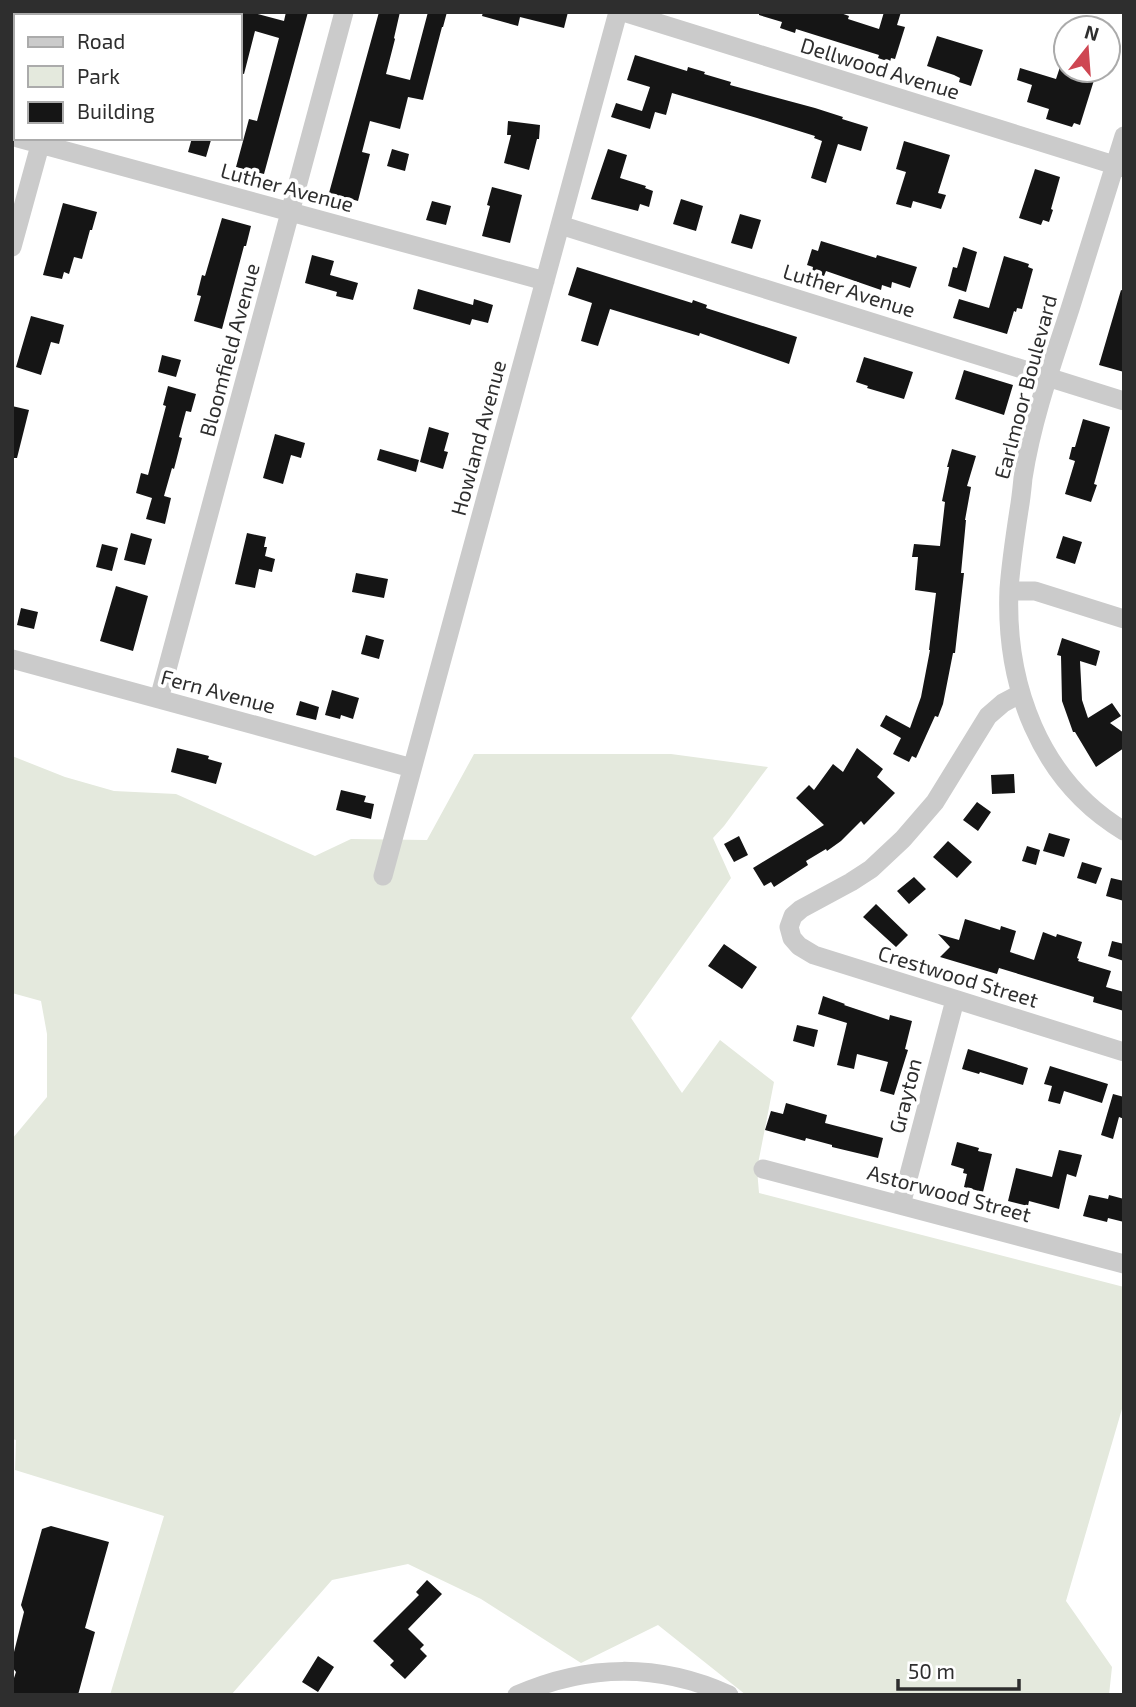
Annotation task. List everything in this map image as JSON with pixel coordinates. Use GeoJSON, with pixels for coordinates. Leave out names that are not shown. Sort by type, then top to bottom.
{"type":"FeatureCollection","features":[{"type":"Feature","properties":{"kind":"street","name":"Bloomfield Avenue"},"geometry":{"type":"LineString","coordinates":[[159,699],[344,12]]}},
{"type":"Feature","properties":{"kind":"street","name":"Dellwood Avenue"},"geometry":{"type":"LineString","coordinates":[[620,12],[1119,167]]}},
{"type":"Feature","properties":{"kind":"street","name":"Howland Avenue"},"geometry":{"type":"LineString","coordinates":[[383,876],[620,12]]}},
{"type":"Feature","properties":{"kind":"street","name":"Earlmoor Boulevard"},"geometry":{"type":"LineString","coordinates":[[1124,136],[1119,167],[1048,377],[1023,477],[1009,591],[1011,647],[1020,694],[1037,737],[1062,776],[1087,804],[1124,831]]}},
{"type":"Feature","properties":{"kind":"street","name":"Luther Avenue"},"geometry":{"type":"LineString","coordinates":[[41,141],[545,281]]}},
{"type":"Feature","properties":{"kind":"street"},"geometry":{"type":"LineString","coordinates":[[12,247],[41,141]]}},
{"type":"Feature","properties":{"kind":"street","name":"Luther Avenue"},"geometry":{"type":"LineString","coordinates":[[560,225],[1124,401]]}},
{"type":"Feature","properties":{"kind":"street"},"geometry":{"type":"LineString","coordinates":[[1009,591],[1035,591],[1124,619]]}},
{"type":"Feature","properties":{"kind":"street","name":"Fern Avenue"},"geometry":{"type":"LineString","coordinates":[[12,659],[412,768]]}},
{"type":"Feature","properties":{"kind":"street","name":"Crestwood Street"},"geometry":{"type":"LineString","coordinates":[[1020,694],[1003,703],[988,716],[935,802],[903,839],[871,869],[851,883],[797,912],[792,919],[790,930],[795,943],[814,955],[1124,1052]]}},
{"type":"Feature","properties":{"kind":"street","name":"Grayton"},"geometry":{"type":"LineString","coordinates":[[901,1205],[955,1000]]}},
{"type":"Feature","properties":{"kind":"street","name":"Astorwood Street"},"geometry":{"type":"LineString","coordinates":[[764,1169],[1124,1264]]}},
{"type":"Feature","properties":{"kind":"street"},"geometry":{"type":"LineString","coordinates":[[517,1695],[572,1676],[629,1671],[686,1681],[729,1695]]}},
{"type":"Feature","properties":{"kind":"green space"},"geometry":{"type":"Polygon","coordinates":[[[474,754],[671,754],[768,767],[713,838],[731,878],[631,1018],[682,1093],[720,1040],[774,1082],[757,1169],[759,1193],[1124,1287],[1124,1402],[1066,1601],[1112,1667],[1109,1695],[746,1695],[658,1625],[581,1663],[481,1599],[408,1564],[332,1580],[231,1695],[110,1695],[164,1516],[15,1470],[16,1440],[12,1439],[12,1139],[47,1097],[47,1034],[41,1001],[12,993],[12,756],[65,777],[114,791],[176,794],[315,856],[351,839],[427,840],[474,754]]]}},
{"type":"Feature","properties":{"kind":"building"},"geometry":{"type":"Polygon","coordinates":[[[250,12],[284,21],[286,12],[308,12],[264,174],[236,167],[249,119],[257,121],[279,38],[255,31],[242,74],[240,14],[250,12]]]}},
{"type":"Feature","properties":{"kind":"building"},"geometry":{"type":"Polygon","coordinates":[[[379,12],[400,12],[386,74],[410,80],[428,12],[447,12],[423,100],[408,97],[400,129],[370,121],[362,152],[370,154],[358,201],[329,193],[379,12]]]}},
{"type":"Feature","properties":{"kind":"building"},"geometry":{"type":"Polygon","coordinates":[[[483,12],[568,12],[564,28],[520,17],[518,26],[482,16],[483,12]]]}},
{"type":"Feature","properties":{"kind":"building"},"geometry":{"type":"Polygon","coordinates":[[[759,12],[838,12],[849,16],[848,19],[879,29],[884,12],[901,12],[897,25],[905,27],[895,59],[891,58],[890,62],[878,58],[879,55],[796,29],[795,33],[780,28],[782,22],[759,15],[759,12]]]}},
{"type":"Feature","properties":{"kind":"building"},"geometry":{"type":"Polygon","coordinates":[[[937,36],[983,50],[971,86],[959,82],[960,78],[954,75],[927,66],[937,36]]]}},
{"type":"Feature","properties":{"kind":"building"},"geometry":{"type":"Polygon","coordinates":[[[635,55],[687,71],[688,67],[705,72],[704,74],[731,82],[730,85],[815,108],[868,127],[861,151],[838,144],[826,183],[811,178],[822,141],[814,138],[815,136],[757,118],[672,93],[666,115],[655,112],[650,129],[611,117],[616,103],[642,111],[650,87],[627,80],[635,55]]]}},
{"type":"Feature","properties":{"kind":"building"},"geometry":{"type":"Polygon","coordinates":[[[1020,68],[1052,78],[1052,84],[1093,84],[1080,125],[1074,123],[1072,127],[1046,119],[1049,109],[1027,102],[1032,85],[1017,80],[1020,68]]]}},
{"type":"Feature","properties":{"kind":"building"},"geometry":{"type":"Polygon","coordinates":[[[508,121],[540,125],[539,139],[529,170],[504,163],[511,135],[507,135],[508,121]]]}},
{"type":"Feature","properties":{"kind":"building"},"geometry":{"type":"Polygon","coordinates":[[[191,140],[211,140],[206,157],[188,152],[191,140]]]}},
{"type":"Feature","properties":{"kind":"building"},"geometry":{"type":"Polygon","coordinates":[[[904,141],[950,155],[938,193],[946,195],[941,209],[913,201],[911,208],[896,204],[906,172],[896,169],[904,141]]]}},
{"type":"Feature","properties":{"kind":"building"},"geometry":{"type":"Polygon","coordinates":[[[392,149],[409,154],[405,171],[387,166],[392,149]]]}},
{"type":"Feature","properties":{"kind":"building"},"geometry":{"type":"Polygon","coordinates":[[[608,149],[627,155],[620,178],[653,191],[649,207],[640,204],[638,211],[591,199],[608,149]]]}},
{"type":"Feature","properties":{"kind":"building"},"geometry":{"type":"Polygon","coordinates":[[[1035,169],[1060,177],[1049,222],[1043,220],[1041,225],[1019,218],[1035,169]]]}},
{"type":"Feature","properties":{"kind":"building"},"geometry":{"type":"Polygon","coordinates":[[[492,187],[522,195],[510,243],[482,236],[492,187]]]}},
{"type":"Feature","properties":{"kind":"building"},"geometry":{"type":"Polygon","coordinates":[[[681,199],[703,206],[696,231],[673,224],[681,199]]]}},
{"type":"Feature","properties":{"kind":"building"},"geometry":{"type":"Polygon","coordinates":[[[432,201],[451,206],[446,225],[426,220],[432,201]]]}},
{"type":"Feature","properties":{"kind":"building"},"geometry":{"type":"Polygon","coordinates":[[[63,203],[97,212],[82,259],[74,257],[69,274],[64,272],[62,279],[43,275],[63,203]]]}},
{"type":"Feature","properties":{"kind":"building"},"geometry":{"type":"Polygon","coordinates":[[[740,214],[761,220],[752,249],[731,243],[740,214]]]}},
{"type":"Feature","properties":{"kind":"building"},"geometry":{"type":"Polygon","coordinates":[[[222,218],[251,226],[222,329],[194,321],[201,296],[197,295],[202,275],[205,276],[222,218]]]}},
{"type":"Feature","properties":{"kind":"building"},"geometry":{"type":"Polygon","coordinates":[[[821,241],[917,267],[910,288],[892,282],[891,288],[882,285],[881,290],[826,271],[824,276],[812,272],[813,267],[807,265],[812,249],[818,251],[821,241]]]}},
{"type":"Feature","properties":{"kind":"building"},"geometry":{"type":"Polygon","coordinates":[[[963,247],[977,252],[966,292],[948,286],[953,267],[957,268],[963,247]]]}},
{"type":"Feature","properties":{"kind":"building"},"geometry":{"type":"Polygon","coordinates":[[[312,255],[334,261],[330,275],[358,283],[353,300],[336,296],[337,292],[305,283],[312,255]]]}},
{"type":"Feature","properties":{"kind":"building"},"geometry":{"type":"Polygon","coordinates":[[[1004,256],[1029,264],[1028,267],[1033,269],[1022,309],[1017,308],[1016,312],[1014,311],[1007,334],[953,318],[959,299],[989,308],[1004,256]]]}},
{"type":"Feature","properties":{"kind":"building"},"geometry":{"type":"Polygon","coordinates":[[[577,267],[692,303],[693,300],[707,305],[706,308],[797,337],[789,364],[700,333],[699,336],[610,309],[598,346],[581,341],[592,303],[568,295],[577,267]]]}},
{"type":"Feature","properties":{"kind":"building"},"geometry":{"type":"Polygon","coordinates":[[[418,289],[473,305],[474,299],[493,305],[488,323],[472,319],[470,325],[413,309],[418,289]]]}},
{"type":"Feature","properties":{"kind":"building"},"geometry":{"type":"Polygon","coordinates":[[[1121,290],[1124,291],[1124,372],[1099,365],[1121,290]]]}},
{"type":"Feature","properties":{"kind":"building"},"geometry":{"type":"Polygon","coordinates":[[[31,316],[64,325],[59,344],[51,342],[41,375],[16,367],[31,316]]]}},
{"type":"Feature","properties":{"kind":"building"},"geometry":{"type":"Polygon","coordinates":[[[162,355],[181,360],[176,377],[158,372],[162,355]]]}},
{"type":"Feature","properties":{"kind":"building"},"geometry":{"type":"Polygon","coordinates":[[[864,357],[913,372],[904,399],[856,382],[864,357]]]}},
{"type":"Feature","properties":{"kind":"building"},"geometry":{"type":"Polygon","coordinates":[[[964,370],[1013,385],[1004,415],[955,399],[964,370]]]}},
{"type":"Feature","properties":{"kind":"building"},"geometry":{"type":"Polygon","coordinates":[[[168,386],[196,394],[191,412],[186,411],[174,469],[172,468],[164,496],[171,498],[165,524],[146,519],[152,498],[136,493],[141,473],[148,475],[166,406],[163,405],[168,386]]]}},
{"type":"Feature","properties":{"kind":"building"},"geometry":{"type":"Polygon","coordinates":[[[12,406],[29,410],[17,458],[12,458],[12,406]]]}},
{"type":"Feature","properties":{"kind":"building"},"geometry":{"type":"Polygon","coordinates":[[[1083,419],[1110,427],[1091,502],[1065,494],[1075,461],[1069,459],[1083,419]]]}},
{"type":"Feature","properties":{"kind":"building"},"geometry":{"type":"Polygon","coordinates":[[[429,427],[449,433],[444,451],[448,452],[443,469],[420,462],[429,427]]]}},
{"type":"Feature","properties":{"kind":"building"},"geometry":{"type":"Polygon","coordinates":[[[275,434],[305,443],[301,458],[291,455],[283,484],[263,478],[275,434]]]}},
{"type":"Feature","properties":{"kind":"building"},"geometry":{"type":"Polygon","coordinates":[[[380,449],[419,460],[416,472],[377,460],[380,449]]]}},
{"type":"Feature","properties":{"kind":"building"},"geometry":{"type":"Polygon","coordinates":[[[952,449],[976,456],[967,486],[971,487],[965,520],[961,573],[964,573],[955,653],[938,717],[935,716],[916,758],[912,756],[909,762],[893,754],[901,738],[880,726],[886,715],[910,728],[921,697],[930,650],[936,593],[915,590],[918,557],[912,557],[914,544],[940,546],[945,502],[942,501],[952,449]]]}},
{"type":"Feature","properties":{"kind":"building"},"geometry":{"type":"Polygon","coordinates":[[[131,533],[152,539],[145,565],[124,560],[131,533]]]}},
{"type":"Feature","properties":{"kind":"building"},"geometry":{"type":"Polygon","coordinates":[[[247,533],[266,537],[265,556],[275,559],[272,572],[259,569],[255,588],[235,584],[247,533]]]}},
{"type":"Feature","properties":{"kind":"building"},"geometry":{"type":"Polygon","coordinates":[[[1063,536],[1082,542],[1075,564],[1056,558],[1063,536]]]}},
{"type":"Feature","properties":{"kind":"building"},"geometry":{"type":"Polygon","coordinates":[[[102,544],[118,548],[112,571],[96,567],[102,544]]]}},
{"type":"Feature","properties":{"kind":"building"},"geometry":{"type":"Polygon","coordinates":[[[356,573],[388,579],[384,598],[352,592],[356,573]]]}},
{"type":"Feature","properties":{"kind":"building"},"geometry":{"type":"Polygon","coordinates":[[[116,586],[148,596],[133,651],[100,641],[116,586]]]}},
{"type":"Feature","properties":{"kind":"building"},"geometry":{"type":"Polygon","coordinates":[[[21,608],[38,612],[34,629],[17,625],[21,608]]]}},
{"type":"Feature","properties":{"kind":"building"},"geometry":{"type":"Polygon","coordinates":[[[366,635],[384,640],[379,659],[361,654],[366,635]]]}},
{"type":"Feature","properties":{"kind":"building"},"geometry":{"type":"Polygon","coordinates":[[[1062,638],[1100,651],[1096,666],[1080,661],[1082,700],[1088,718],[1112,703],[1121,716],[1110,723],[1124,733],[1124,748],[1096,767],[1073,732],[1062,701],[1061,656],[1057,655],[1062,638]]]}},
{"type":"Feature","properties":{"kind":"building"},"geometry":{"type":"Polygon","coordinates":[[[332,690],[359,698],[353,719],[341,715],[340,719],[325,715],[332,690]]]}},
{"type":"Feature","properties":{"kind":"building"},"geometry":{"type":"Polygon","coordinates":[[[300,701],[319,707],[316,720],[296,715],[300,701]]]}},
{"type":"Feature","properties":{"kind":"building"},"geometry":{"type":"Polygon","coordinates":[[[177,748],[209,756],[208,759],[222,763],[216,784],[171,772],[177,748]]]}},
{"type":"Feature","properties":{"kind":"building"},"geometry":{"type":"Polygon","coordinates":[[[857,748],[883,769],[877,777],[895,793],[864,825],[861,821],[841,841],[806,861],[808,865],[774,887],[771,882],[764,886],[753,868],[824,825],[796,798],[809,785],[814,790],[833,764],[843,772],[857,748]]]}},
{"type":"Feature","properties":{"kind":"building"},"geometry":{"type":"Polygon","coordinates":[[[1014,774],[1015,793],[992,794],[991,775],[1014,774]]]}},
{"type":"Feature","properties":{"kind":"building"},"geometry":{"type":"Polygon","coordinates":[[[341,790],[366,796],[364,802],[374,804],[371,819],[336,810],[341,790]]]}},
{"type":"Feature","properties":{"kind":"building"},"geometry":{"type":"Polygon","coordinates":[[[977,802],[991,812],[978,831],[963,820],[977,802]]]}},
{"type":"Feature","properties":{"kind":"building"},"geometry":{"type":"Polygon","coordinates":[[[1049,833],[1070,839],[1064,857],[1043,851],[1049,833]]]}},
{"type":"Feature","properties":{"kind":"building"},"geometry":{"type":"Polygon","coordinates":[[[739,836],[748,855],[734,862],[724,844],[739,836]]]}},
{"type":"Feature","properties":{"kind":"building"},"geometry":{"type":"Polygon","coordinates":[[[948,841],[972,862],[957,878],[933,857],[948,841]]]}},
{"type":"Feature","properties":{"kind":"building"},"geometry":{"type":"Polygon","coordinates":[[[1027,846],[1040,850],[1036,865],[1022,861],[1027,846]]]}},
{"type":"Feature","properties":{"kind":"building"},"geometry":{"type":"Polygon","coordinates":[[[1082,862],[1102,868],[1096,884],[1077,878],[1082,862]]]}},
{"type":"Feature","properties":{"kind":"building"},"geometry":{"type":"Polygon","coordinates":[[[914,877],[926,889],[909,904],[897,891],[914,877]]]}},
{"type":"Feature","properties":{"kind":"building"},"geometry":{"type":"Polygon","coordinates":[[[1111,878],[1124,881],[1124,901],[1106,896],[1111,878]]]}},
{"type":"Feature","properties":{"kind":"building"},"geometry":{"type":"Polygon","coordinates":[[[876,904],[908,935],[896,947],[863,917],[876,904]]]}},
{"type":"Feature","properties":{"kind":"building"},"geometry":{"type":"Polygon","coordinates":[[[965,919],[1000,930],[1001,926],[1016,931],[1010,952],[1034,960],[1043,932],[1082,942],[1078,961],[1111,971],[1106,987],[1124,992],[1124,1011],[1093,1002],[1094,997],[999,968],[997,974],[940,957],[950,947],[938,934],[959,940],[965,919]]]}},
{"type":"Feature","properties":{"kind":"building"},"geometry":{"type":"Polygon","coordinates":[[[1112,941],[1124,944],[1124,961],[1108,956],[1112,941]]]}},
{"type":"Feature","properties":{"kind":"building"},"geometry":{"type":"Polygon","coordinates":[[[724,944],[757,967],[742,989],[708,966],[724,944]]]}},
{"type":"Feature","properties":{"kind":"building"},"geometry":{"type":"Polygon","coordinates":[[[823,996],[889,1020],[890,1015],[912,1021],[905,1049],[908,1050],[894,1095],[880,1091],[888,1062],[857,1054],[854,1069],[837,1065],[847,1023],[818,1014],[823,996]]]}},
{"type":"Feature","properties":{"kind":"building"},"geometry":{"type":"Polygon","coordinates":[[[797,1025],[818,1030],[814,1047],[793,1041],[797,1025]]]}},
{"type":"Feature","properties":{"kind":"building"},"geometry":{"type":"Polygon","coordinates":[[[968,1049],[1028,1068],[1023,1085],[962,1069],[968,1049]]]}},
{"type":"Feature","properties":{"kind":"building"},"geometry":{"type":"Polygon","coordinates":[[[1050,1066],[1108,1084],[1102,1103],[1064,1091],[1060,1104],[1048,1101],[1052,1086],[1044,1084],[1050,1066]]]}},
{"type":"Feature","properties":{"kind":"building"},"geometry":{"type":"Polygon","coordinates":[[[1113,1094],[1124,1097],[1124,1119],[1119,1117],[1113,1139],[1101,1135],[1113,1094]]]}},
{"type":"Feature","properties":{"kind":"building"},"geometry":{"type":"Polygon","coordinates":[[[786,1103],[827,1115],[825,1123],[883,1138],[878,1158],[765,1130],[771,1111],[783,1114],[786,1103]]]}},
{"type":"Feature","properties":{"kind":"building"},"geometry":{"type":"Polygon","coordinates":[[[957,1142],[992,1154],[983,1192],[964,1187],[967,1174],[963,1173],[964,1169],[951,1165],[957,1142]]]}},
{"type":"Feature","properties":{"kind":"building"},"geometry":{"type":"Polygon","coordinates":[[[1059,1150],[1082,1155],[1076,1177],[1067,1174],[1059,1209],[1029,1201],[1028,1206],[1008,1201],[1016,1168],[1052,1177],[1059,1150]]]}},
{"type":"Feature","properties":{"kind":"building"},"geometry":{"type":"Polygon","coordinates":[[[1089,1195],[1108,1199],[1109,1195],[1124,1199],[1124,1222],[1108,1218],[1107,1222],[1083,1216],[1089,1195]]]}},
{"type":"Feature","properties":{"kind":"building"},"geometry":{"type":"Polygon","coordinates":[[[51,1526],[109,1542],[85,1628],[95,1632],[78,1695],[12,1695],[16,1672],[12,1667],[12,1660],[24,1612],[21,1605],[42,1529],[51,1526]]]}},
{"type":"Feature","properties":{"kind":"building"},"geometry":{"type":"Polygon","coordinates":[[[427,1580],[442,1594],[408,1629],[424,1645],[420,1649],[427,1656],[405,1679],[390,1665],[394,1661],[373,1641],[419,1595],[416,1592],[427,1580]]]}},
{"type":"Feature","properties":{"kind":"building"},"geometry":{"type":"Polygon","coordinates":[[[318,1656],[334,1667],[318,1692],[302,1682],[318,1656]]]}}]}
